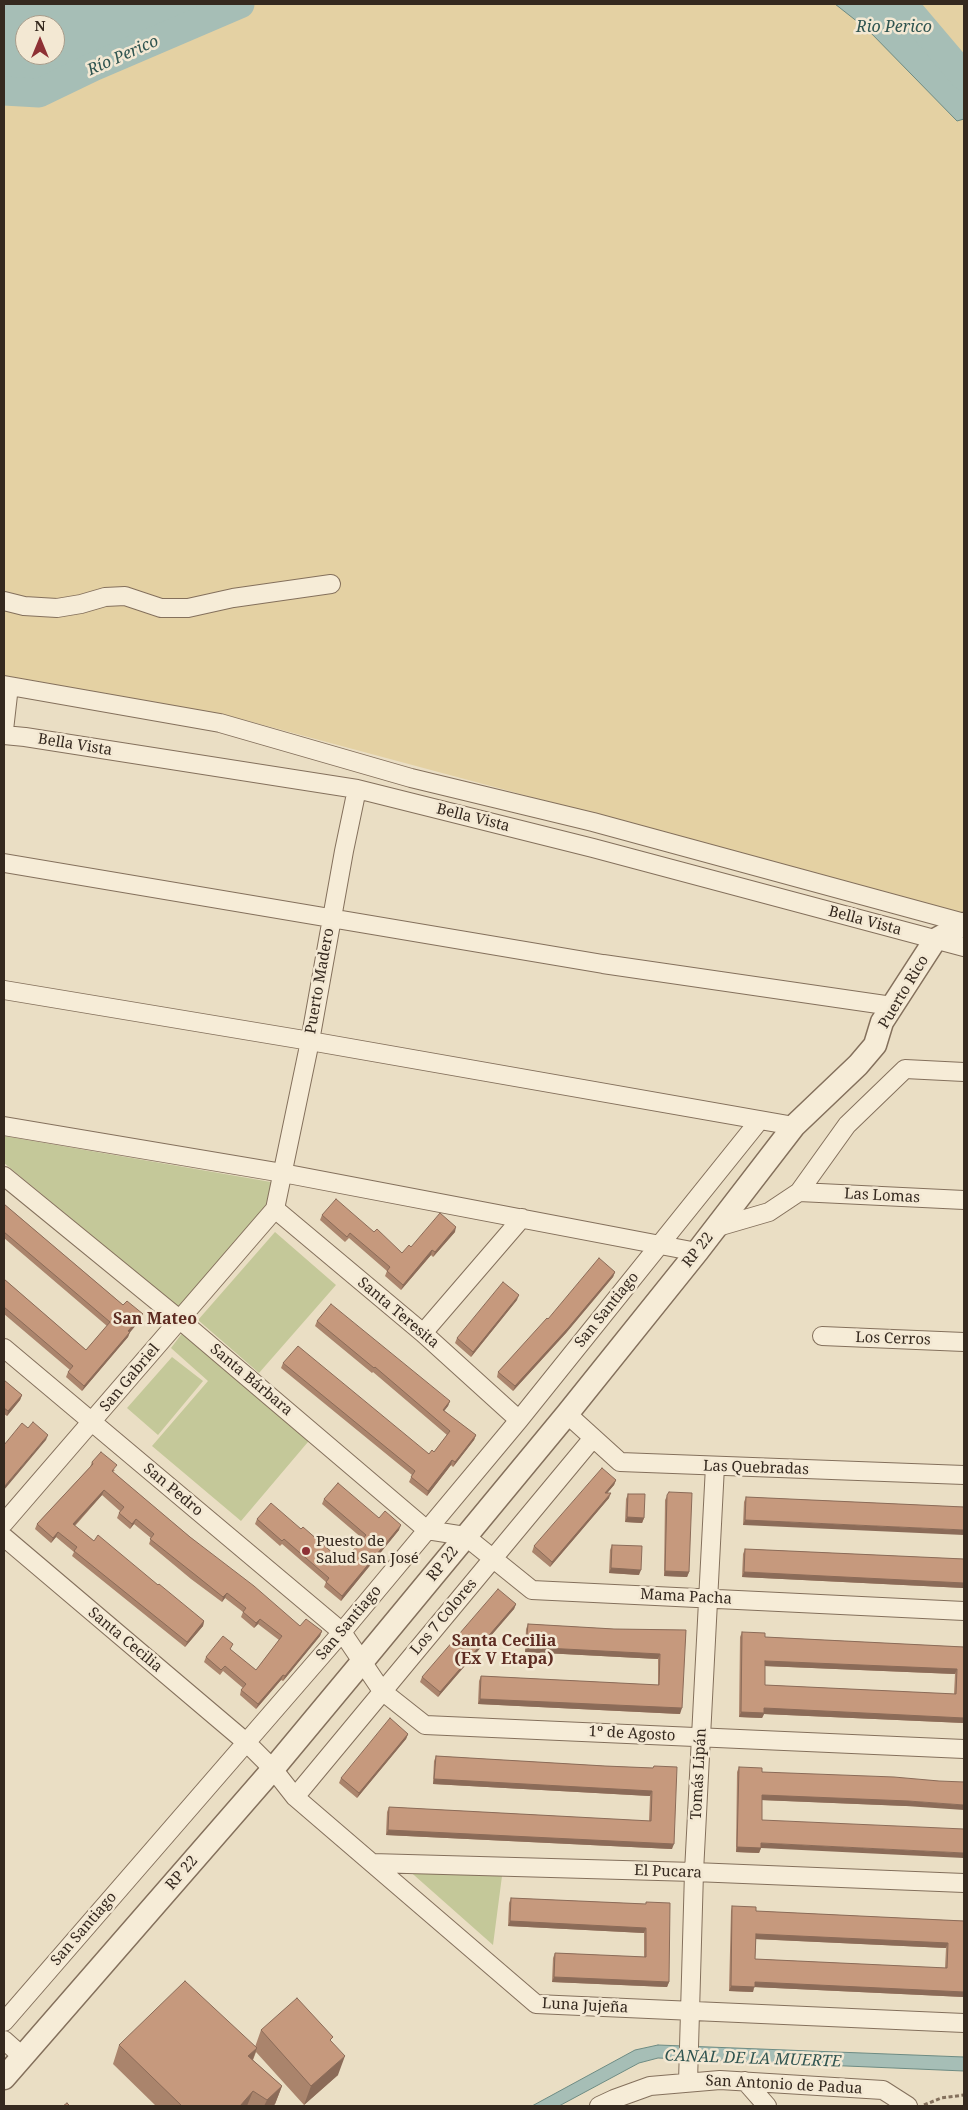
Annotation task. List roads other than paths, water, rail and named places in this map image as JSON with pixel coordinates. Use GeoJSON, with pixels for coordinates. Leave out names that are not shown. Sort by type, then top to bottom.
{"type":"FeatureCollection","features":[{"type":"Feature","properties":{"kind":"street"},"geometry":{"type":"LineString","coordinates":[[4,601],[24,606],[57,608],[105,597],[125,596],[161,608],[188,608],[233,598],[331,584]]}},
{"type":"Feature","properties":{"kind":"street"},"geometry":{"type":"LineString","coordinates":[[4,730],[6,686],[220,722],[411,778],[593,822],[964,923]]}},
{"type":"Feature","properties":{"kind":"street","name":"Bella Vista"},"geometry":{"type":"LineString","coordinates":[[4,735],[35,738],[357,789],[593,848],[964,947]]}},
{"type":"Feature","properties":{"kind":"street","name":"Puerto Madero"},"geometry":{"type":"LineString","coordinates":[[275,1209],[310,1041],[331,919],[357,789]]}},
{"type":"Feature","properties":{"kind":"street"},"geometry":{"type":"LineString","coordinates":[[4,863],[604,964],[892,1006]]}},
{"type":"Feature","properties":{"kind":"street"},"geometry":{"type":"LineString","coordinates":[[935,940],[964,923]]}},
{"type":"Feature","properties":{"kind":"street","name":"Puerto Rico"},"geometry":{"type":"LineString","coordinates":[[875,1045],[882,1022],[935,940]]}},
{"type":"Feature","properties":{"kind":"street"},"geometry":{"type":"LineString","coordinates":[[4,990],[310,1041],[794,1126]]}},
{"type":"Feature","properties":{"kind":"street","name":"RP 22"},"geometry":{"type":"LineString","coordinates":[[4,2078],[273,1769],[362,1662],[567,1414],[697,1252],[794,1126],[858,1065],[875,1045]]}},
{"type":"Feature","properties":{"kind":"street"},"geometry":{"type":"LineString","coordinates":[[721,1226],[769,1212],[799,1192],[847,1125],[905,1069],[964,1072]]}},
{"type":"Feature","properties":{"kind":"street","name":"San Santiago"},"geometry":{"type":"LineString","coordinates":[[4,2022],[342,1632],[519,1420],[758,1121]]}},
{"type":"Feature","properties":{"kind":"street"},"geometry":{"type":"LineString","coordinates":[[4,1126],[283,1173],[697,1252]]}},
{"type":"Feature","properties":{"kind":"street","name":"Santa Bárbara"},"geometry":{"type":"LineString","coordinates":[[4,1176],[179,1319],[427,1530]]}},
{"type":"Feature","properties":{"kind":"street","name":"Las Lomas"},"geometry":{"type":"LineString","coordinates":[[799,1192],[964,1200]]}},
{"type":"Feature","properties":{"kind":"street","name":"San Gabriel"},"geometry":{"type":"LineString","coordinates":[[4,1523],[275,1209]]}},
{"type":"Feature","properties":{"kind":"street","name":"Santa Teresita"},"geometry":{"type":"LineString","coordinates":[[275,1209],[423,1333],[519,1420]]}},
{"type":"Feature","properties":{"kind":"street"},"geometry":{"type":"LineString","coordinates":[[423,1333],[522,1218]]}},
{"type":"Feature","properties":{"kind":"street","name":"Los Cerros"},"geometry":{"type":"LineString","coordinates":[[822,1336],[964,1342]]}},
{"type":"Feature","properties":{"kind":"street","name":"San Pedro"},"geometry":{"type":"LineString","coordinates":[[4,1348],[342,1632]]}},
{"type":"Feature","properties":{"kind":"street","name":"Las Quebradas"},"geometry":{"type":"LineString","coordinates":[[567,1414],[620,1462],[964,1475]]}},
{"type":"Feature","properties":{"kind":"street","name":"Los 7 Colores"},"geometry":{"type":"LineString","coordinates":[[295,1797],[593,1438]]}},
{"type":"Feature","properties":{"kind":"street","name":"Tomás Lipán"},"geometry":{"type":"LineString","coordinates":[[688,2074],[694,1872],[714,1466]]}},
{"type":"Feature","properties":{"kind":"street","name":"Mama Pacha"},"geometry":{"type":"LineString","coordinates":[[427,1530],[465,1536],[532,1590],[964,1611]]}},
{"type":"Feature","properties":{"kind":"street","name":"Santa Cecilia"},"geometry":{"type":"LineString","coordinates":[[4,1537],[247,1743]]}},
{"type":"Feature","properties":{"kind":"street","name":"1º de Agosto"},"geometry":{"type":"LineString","coordinates":[[342,1632],[382,1691],[425,1725],[964,1749]]}},
{"type":"Feature","properties":{"kind":"street","name":"Luna Jujeña"},"geometry":{"type":"LineString","coordinates":[[247,1743],[273,1769],[295,1797],[536,2004],[964,2023]]}},
{"type":"Feature","properties":{"kind":"street","name":"El Pucara"},"geometry":{"type":"LineString","coordinates":[[372,1863],[694,1872],[964,1883]]}},
{"type":"Feature","properties":{"kind":"street"},"geometry":{"type":"LineString","coordinates":[[4,2040],[22,2056]]}},
{"type":"Feature","properties":{"kind":"street","name":"San Antonio de Padua"},"geometry":{"type":"LineString","coordinates":[[599,2106],[650,2086],[688,2074],[746,2081],[883,2090],[908,2106]]}},
{"type":"Feature","properties":{"kind":"street"},"geometry":{"type":"LineString","coordinates":[[746,2081],[768,2106]]}},
{"type":"Feature","properties":{"kind":"water"},"geometry":{"type":"Polygon","coordinates":[[[4,4],[240,4],[93,67],[39,93],[4,91],[4,4]]]}},
{"type":"Feature","properties":{"kind":"water","name":"Rio Perico"},"geometry":{"type":"Polygon","coordinates":[[[835,4],[903,4],[964,75],[964,119],[957,121],[868,30],[835,4]]]}},
{"type":"Feature","properties":{"kind":"water","name":"CANAL DE LA MUERTE"},"geometry":{"type":"Polygon","coordinates":[[[658,2045],[964,2057],[964,2071],[658,2058],[639,2063],[559,2106],[532,2106],[635,2050],[658,2045]]]}},
{"type":"Feature","properties":{"kind":"waterway","name":"Río Perico"},"geometry":{"type":"LineString","coordinates":[[4,91],[39,93],[93,67],[240,4]]}},
{"type":"Feature","properties":{"kind":"waterway","name":"Río Perico"},"geometry":{"type":"LineString","coordinates":[[903,4],[964,76]]}},
{"type":"Feature","properties":{"kind":"place","name":"Puesto de Salud San José"},"geometry":{"type":"Point","coordinates":[306,1551]}},
{"type":"Feature","properties":{"kind":"district","name":"San Mateo"},"geometry":{"type":"Point","coordinates":[155,1319]}},
{"type":"Feature","properties":{"kind":"district","name":"Santa Cecilia (Ex V Etapa)"},"geometry":{"type":"Point","coordinates":[504,1650]}}]}
